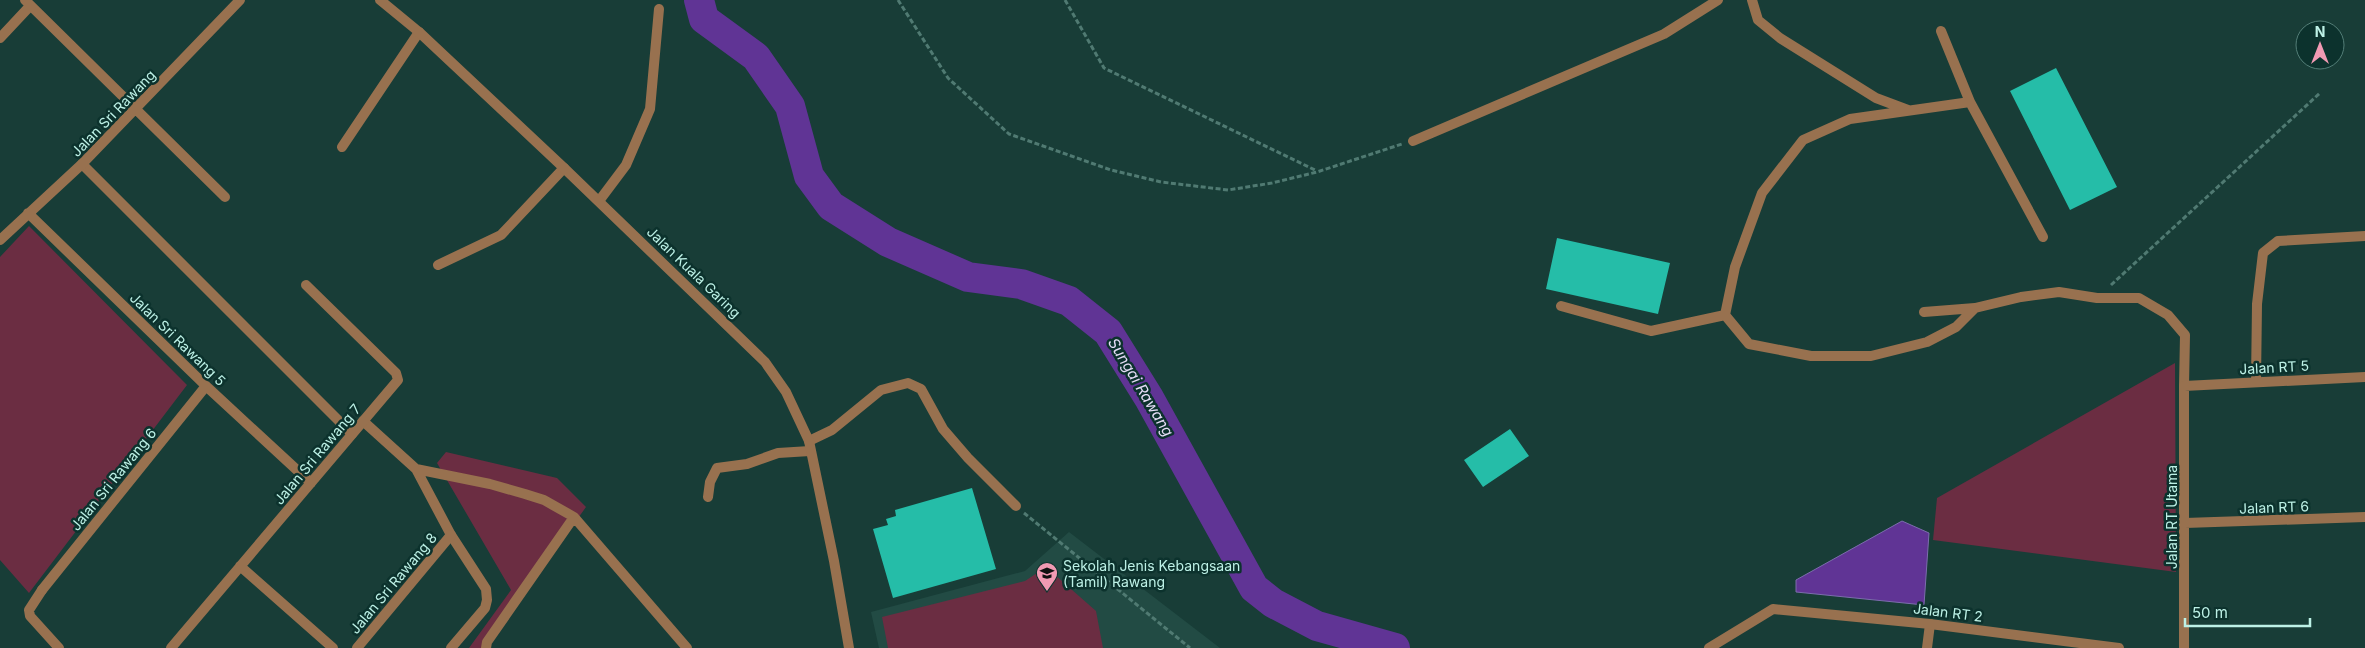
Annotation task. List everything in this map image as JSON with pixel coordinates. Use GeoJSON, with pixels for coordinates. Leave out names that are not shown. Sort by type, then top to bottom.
{"type":"FeatureCollection","features":[{"type":"Feature","properties":{"kind":"street","name":"Jalan Sri Rawang"},"geometry":{"type":"LineString","coordinates":[[0,240],[82,164],[136,110],[240,0]]}},
{"type":"Feature","properties":{"kind":"street","name":"Jalan Kuala Garing"},"geometry":{"type":"LineString","coordinates":[[380,0],[419,32],[599,200],[765,362],[786,392],[809,446],[834,561],[849,648]]}},
{"type":"Feature","properties":{"kind":"street"},"geometry":{"type":"LineString","coordinates":[[1412,141],[1664,34],[1718,0]]}},
{"type":"Feature","properties":{"kind":"street"},"geometry":{"type":"LineString","coordinates":[[1752,0],[1758,20],[1780,38],[1876,98],[1911,111]]}},
{"type":"Feature","properties":{"kind":"street"},"geometry":{"type":"LineString","coordinates":[[0,38],[28,3],[225,197]]}},
{"type":"Feature","properties":{"kind":"street"},"geometry":{"type":"LineString","coordinates":[[599,200],[626,165],[650,109],[659,9]]}},
{"type":"Feature","properties":{"kind":"street"},"geometry":{"type":"LineString","coordinates":[[1941,31],[1970,102],[2043,237]]}},
{"type":"Feature","properties":{"kind":"street"},"geometry":{"type":"LineString","coordinates":[[342,147],[419,32]]}},
{"type":"Feature","properties":{"kind":"street"},"geometry":{"type":"LineString","coordinates":[[1725,315],[1735,267],[1762,192],[1803,140],[1850,119],[1970,102]]}},
{"type":"Feature","properties":{"kind":"street"},"geometry":{"type":"LineString","coordinates":[[82,164],[352,434]]}},
{"type":"Feature","properties":{"kind":"street"},"geometry":{"type":"LineString","coordinates":[[438,265],[501,235],[564,168]]}},
{"type":"Feature","properties":{"kind":"street","name":"Jalan Sri Rawang 5"},"geometry":{"type":"LineString","coordinates":[[28,213],[206,386],[311,483]]}},
{"type":"Feature","properties":{"kind":"street"},"geometry":{"type":"LineString","coordinates":[[2256,382],[2257,304],[2264,253],[2278,242],[2365,236]]}},
{"type":"Feature","properties":{"kind":"street","name":"Jalan Sri Rawang 7"},"geometry":{"type":"LineString","coordinates":[[171,648],[398,380],[396,374],[306,285]]}},
{"type":"Feature","properties":{"kind":"street","name":"Jalan RT Utama"},"geometry":{"type":"LineString","coordinates":[[1924,312],[1975,308],[2021,297],[2058,292],[2097,298],[2139,298],[2168,315],[2185,335],[2184,648]]}},
{"type":"Feature","properties":{"kind":"street"},"geometry":{"type":"LineString","coordinates":[[1561,306],[1651,331],[1725,315]]}},
{"type":"Feature","properties":{"kind":"street"},"geometry":{"type":"LineString","coordinates":[[1725,315],[1749,344],[1811,356],[1871,356],[1927,342],[1956,327],[1975,308]]}},
{"type":"Feature","properties":{"kind":"street","name":"Jalan RT 5"},"geometry":{"type":"LineString","coordinates":[[2184,386],[2365,377]]}},
{"type":"Feature","properties":{"kind":"street"},"geometry":{"type":"LineString","coordinates":[[708,497],[710,482],[717,468],[746,464],[778,453],[809,446],[881,390],[908,383],[921,389],[943,429],[968,458],[1016,506]]}},
{"type":"Feature","properties":{"kind":"street","name":"Jalan Sri Rawang 6"},"geometry":{"type":"LineString","coordinates":[[59,648],[30,616],[29,610],[42,590],[206,386]]}},
{"type":"Feature","properties":{"kind":"street"},"geometry":{"type":"LineString","coordinates":[[363,421],[416,469],[451,535],[486,589],[487,600],[485,608],[451,648]]}},
{"type":"Feature","properties":{"kind":"street"},"geometry":{"type":"LineString","coordinates":[[416,469],[490,484],[525,494],[544,500],[574,516],[687,648]]}},
{"type":"Feature","properties":{"kind":"street"},"geometry":{"type":"LineString","coordinates":[[486,648],[487,642],[574,516]]}},
{"type":"Feature","properties":{"kind":"street","name":"Jalan RT 6"},"geometry":{"type":"LineString","coordinates":[[2185,523],[2365,517]]}},
{"type":"Feature","properties":{"kind":"street","name":"Jalan Sri Rawang 8"},"geometry":{"type":"LineString","coordinates":[[357,648],[451,535]]}},
{"type":"Feature","properties":{"kind":"street"},"geometry":{"type":"LineString","coordinates":[[240,566],[333,648]]}},
{"type":"Feature","properties":{"kind":"street","name":"Jalan RT 2"},"geometry":{"type":"LineString","coordinates":[[1709,648],[1774,609],[1930,624],[2119,648]]}},
{"type":"Feature","properties":{"kind":"street"},"geometry":{"type":"LineString","coordinates":[[1927,648],[1930,624]]}},
{"type":"Feature","properties":{"kind":"path"},"geometry":{"type":"LineString","coordinates":[[898,0],[948,78],[1009,134],[1110,170],[1161,182],[1228,190],[1272,183],[1317,172],[1412,141]]}},
{"type":"Feature","properties":{"kind":"path"},"geometry":{"type":"LineString","coordinates":[[1064,0],[1104,68],[1317,172]]}},
{"type":"Feature","properties":{"kind":"path"},"geometry":{"type":"LineString","coordinates":[[2097,298],[2320,93]]}},
{"type":"Feature","properties":{"kind":"path"},"geometry":{"type":"LineString","coordinates":[[1016,506],[1072,554],[1190,648]]}},
{"type":"Feature","properties":{"kind":"shaded area"},"geometry":{"type":"Polygon","coordinates":[[[29,226],[187,385],[29,593],[0,560],[0,257],[29,226]]]}},
{"type":"Feature","properties":{"kind":"shaded area"},"geometry":{"type":"Polygon","coordinates":[[[2175,363],[2176,572],[1933,540],[1937,498],[2175,363]]]}},
{"type":"Feature","properties":{"kind":"shaded area"},"geometry":{"type":"Polygon","coordinates":[[[446,452],[557,478],[586,507],[485,648],[469,648],[511,590],[437,463],[446,452]]]}},
{"type":"Feature","properties":{"kind":"shaded area"},"geometry":{"type":"Polygon","coordinates":[[[1902,521],[1929,533],[1924,605],[1796,592],[1796,580],[1902,521]]]}},
{"type":"Feature","properties":{"kind":"shaded area","name":"Sekolah Jenis Kebangsaan (Tamil) Rawang"},"geometry":{"type":"Polygon","coordinates":[[[1069,532],[1220,648],[879,648],[871,612],[1025,571],[1069,532]]]}},
{"type":"Feature","properties":{"kind":"shaded area"},"geometry":{"type":"Polygon","coordinates":[[[1046,567],[1096,611],[1103,648],[888,648],[882,617],[1025,581],[1046,567]]]}},
{"type":"Feature","properties":{"kind":"building"},"geometry":{"type":"Polygon","coordinates":[[[2056,68],[2117,187],[2070,210],[2010,91],[2056,68]]]}},
{"type":"Feature","properties":{"kind":"building"},"geometry":{"type":"Polygon","coordinates":[[[1557,238],[1670,263],[1658,314],[1546,289],[1557,238]]]}},
{"type":"Feature","properties":{"kind":"building"},"geometry":{"type":"Polygon","coordinates":[[[1510,429],[1529,456],[1483,487],[1464,460],[1510,429]]]}},
{"type":"Feature","properties":{"kind":"building"},"geometry":{"type":"Polygon","coordinates":[[[972,488],[996,569],[893,598],[873,529],[888,525],[886,519],[896,516],[895,510],[972,488]]]}},
{"type":"Feature","properties":{"kind":"waterway","name":"Sungai Rawang"},"geometry":{"type":"LineString","coordinates":[[699,0],[704,19],[756,57],[790,106],[809,176],[831,206],[888,242],[968,277],[1021,284],[1069,301],[1108,332],[1149,398],[1254,588],[1273,603],[1317,626],[1395,648]]}},
{"type":"Feature","properties":{"kind":"place","name":"Sekolah Jenis Kebangsaan (Tamil) Rawang"},"geometry":{"type":"Point","coordinates":[1047,592]}}]}
